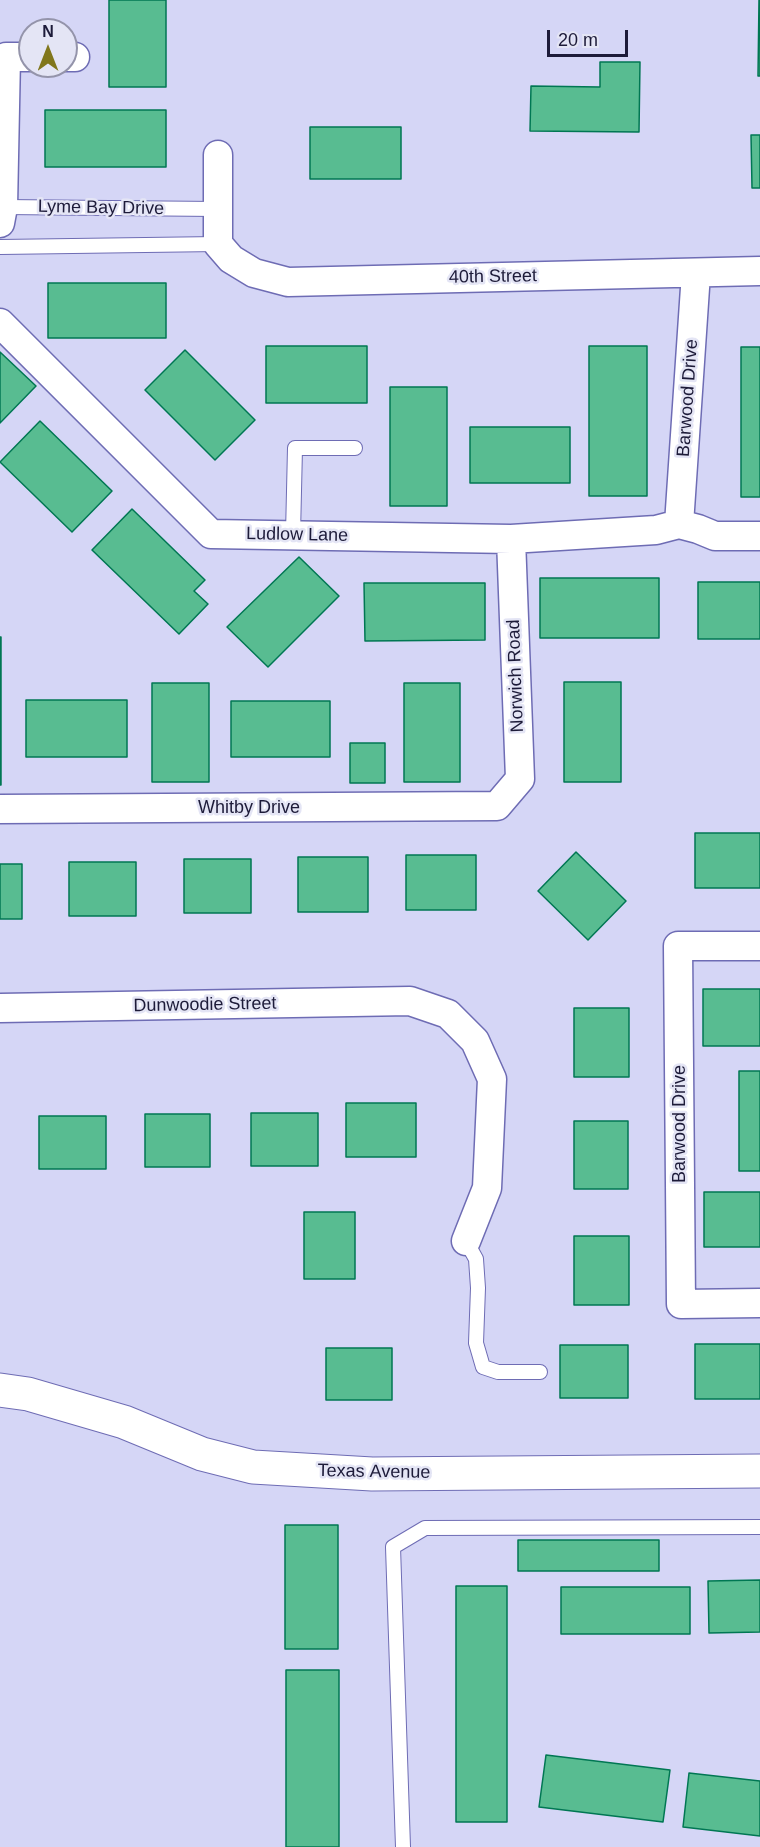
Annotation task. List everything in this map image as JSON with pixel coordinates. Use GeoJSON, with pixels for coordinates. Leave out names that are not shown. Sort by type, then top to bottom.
{"type":"FeatureCollection","features":[{"type":"Feature","properties":{"kind":"street"},"geometry":{"type":"LineString","coordinates":[[1,215],[6,57],[18,57]]}},
{"type":"Feature","properties":{"kind":"street"},"geometry":{"type":"LineString","coordinates":[[218,154],[217,209],[224,251]]}},
{"type":"Feature","properties":{"kind":"street","name":"40th Street"},"geometry":{"type":"LineString","coordinates":[[224,251],[254,273],[288,282],[760,272]]}},
{"type":"Feature","properties":{"kind":"street","name":"Barwood Drive"},"geometry":{"type":"LineString","coordinates":[[679,524],[696,273]]}},
{"type":"Feature","properties":{"kind":"street","name":"Ludlow Lane"},"geometry":{"type":"LineString","coordinates":[[0,323],[212,534],[511,538],[656,530],[679,524]]}},
{"type":"Feature","properties":{"kind":"street"},"geometry":{"type":"LineString","coordinates":[[679,524],[716,536],[760,536]]}},
{"type":"Feature","properties":{"kind":"street","name":"Norwich Road"},"geometry":{"type":"LineString","coordinates":[[497,806],[520,779],[511,538]]}},
{"type":"Feature","properties":{"kind":"street","name":"Whitby Drive"},"geometry":{"type":"LineString","coordinates":[[0,809],[497,806]]}},
{"type":"Feature","properties":{"kind":"street","name":"Barwood Drive"},"geometry":{"type":"LineString","coordinates":[[760,946],[678,946],[681,1304],[760,1303]]}},
{"type":"Feature","properties":{"kind":"street","name":"Dunwoodie Street"},"geometry":{"type":"LineString","coordinates":[[0,1008],[410,1001],[448,1014],[475,1041],[492,1079],[487,1188],[466,1241]]}},
{"type":"Feature","properties":{"kind":"street","name":"Texas Avenue"},"geometry":{"type":"LineString","coordinates":[[0,1390],[28,1394],[124,1422],[202,1454],[253,1467],[372,1474],[760,1471]]}},
{"type":"Feature","properties":{"kind":"lane","name":"Lyme Bay Drive"},"geometry":{"type":"LineString","coordinates":[[1,215],[217,209]]}},
{"type":"Feature","properties":{"kind":"lane","name":"Lyme Bay Drive"},"geometry":{"type":"LineString","coordinates":[[0,247],[224,251]]}},
{"type":"Feature","properties":{"kind":"lane"},"geometry":{"type":"LineString","coordinates":[[293,534],[295,448],[355,448]]}},
{"type":"Feature","properties":{"kind":"lane"},"geometry":{"type":"LineString","coordinates":[[466,1241],[476,1259],[476,1343],[483,1367],[498,1372],[540,1372]]}},
{"type":"Feature","properties":{"kind":"lane"},"geometry":{"type":"LineString","coordinates":[[403,1847],[393,1547],[425,1528],[760,1527]]}},
{"type":"Feature","properties":{"kind":"building"},"geometry":{"type":"Polygon","coordinates":[[[109,0],[166,0],[166,87],[109,87],[109,0]]]}},
{"type":"Feature","properties":{"kind":"building"},"geometry":{"type":"Polygon","coordinates":[[[759,0],[760,76],[758,76],[759,0]]]}},
{"type":"Feature","properties":{"kind":"building"},"geometry":{"type":"Polygon","coordinates":[[[600,62],[640,62],[639,132],[530,131],[531,86],[600,87],[600,62]]]}},
{"type":"Feature","properties":{"kind":"building"},"geometry":{"type":"Polygon","coordinates":[[[45,110],[166,110],[166,167],[45,167],[45,110]]]}},
{"type":"Feature","properties":{"kind":"building"},"geometry":{"type":"Polygon","coordinates":[[[310,127],[401,127],[401,179],[310,179],[310,127]]]}},
{"type":"Feature","properties":{"kind":"building"},"geometry":{"type":"Polygon","coordinates":[[[751,135],[760,135],[760,188],[752,188],[751,135]]]}},
{"type":"Feature","properties":{"kind":"building"},"geometry":{"type":"Polygon","coordinates":[[[48,283],[166,283],[166,338],[48,338],[48,283]]]}},
{"type":"Feature","properties":{"kind":"building"},"geometry":{"type":"Polygon","coordinates":[[[266,346],[367,346],[367,403],[266,403],[266,346]]]}},
{"type":"Feature","properties":{"kind":"building"},"geometry":{"type":"Polygon","coordinates":[[[589,346],[647,346],[647,496],[589,496],[589,346]]]}},
{"type":"Feature","properties":{"kind":"building"},"geometry":{"type":"Polygon","coordinates":[[[741,347],[760,347],[760,497],[741,497],[741,347]]]}},
{"type":"Feature","properties":{"kind":"building"},"geometry":{"type":"Polygon","coordinates":[[[185,350],[255,420],[215,460],[145,390],[185,350]]]}},
{"type":"Feature","properties":{"kind":"building"},"geometry":{"type":"Polygon","coordinates":[[[0,352],[36,386],[0,423],[0,352]]]}},
{"type":"Feature","properties":{"kind":"building"},"geometry":{"type":"Polygon","coordinates":[[[390,387],[447,387],[447,506],[390,506],[390,387]]]}},
{"type":"Feature","properties":{"kind":"building"},"geometry":{"type":"Polygon","coordinates":[[[40,421],[112,491],[72,532],[0,462],[40,421]]]}},
{"type":"Feature","properties":{"kind":"building"},"geometry":{"type":"Polygon","coordinates":[[[470,427],[570,427],[570,483],[470,483],[470,427]]]}},
{"type":"Feature","properties":{"kind":"building"},"geometry":{"type":"Polygon","coordinates":[[[132,509],[205,580],[194,591],[208,604],[179,634],[92,550],[132,509]]]}},
{"type":"Feature","properties":{"kind":"building"},"geometry":{"type":"Polygon","coordinates":[[[299,557],[339,596],[268,667],[227,627],[299,557]]]}},
{"type":"Feature","properties":{"kind":"building"},"geometry":{"type":"Polygon","coordinates":[[[540,578],[659,578],[659,638],[540,638],[540,578]]]}},
{"type":"Feature","properties":{"kind":"building"},"geometry":{"type":"Polygon","coordinates":[[[698,582],[760,582],[760,639],[698,639],[698,582]]]}},
{"type":"Feature","properties":{"kind":"building"},"geometry":{"type":"Polygon","coordinates":[[[364,583],[485,583],[485,640],[365,641],[364,583]]]}},
{"type":"Feature","properties":{"kind":"building"},"geometry":{"type":"Polygon","coordinates":[[[1,637],[1,785],[0,785],[1,637]]]}},
{"type":"Feature","properties":{"kind":"building"},"geometry":{"type":"Polygon","coordinates":[[[564,682],[621,682],[621,782],[564,782],[564,682]]]}},
{"type":"Feature","properties":{"kind":"building"},"geometry":{"type":"Polygon","coordinates":[[[152,683],[209,683],[209,782],[152,782],[152,683]]]}},
{"type":"Feature","properties":{"kind":"building"},"geometry":{"type":"Polygon","coordinates":[[[404,683],[460,683],[460,782],[404,782],[404,683]]]}},
{"type":"Feature","properties":{"kind":"building"},"geometry":{"type":"Polygon","coordinates":[[[26,700],[127,700],[127,757],[26,757],[26,700]]]}},
{"type":"Feature","properties":{"kind":"building"},"geometry":{"type":"Polygon","coordinates":[[[231,701],[330,701],[330,757],[231,757],[231,701]]]}},
{"type":"Feature","properties":{"kind":"building"},"geometry":{"type":"Polygon","coordinates":[[[350,743],[385,743],[385,783],[350,783],[350,743]]]}},
{"type":"Feature","properties":{"kind":"building"},"geometry":{"type":"Polygon","coordinates":[[[695,833],[760,833],[760,888],[695,888],[695,833]]]}},
{"type":"Feature","properties":{"kind":"building"},"geometry":{"type":"Polygon","coordinates":[[[576,852],[626,901],[588,940],[538,891],[576,852]]]}},
{"type":"Feature","properties":{"kind":"building"},"geometry":{"type":"Polygon","coordinates":[[[406,855],[476,855],[476,910],[406,910],[406,855]]]}},
{"type":"Feature","properties":{"kind":"building"},"geometry":{"type":"Polygon","coordinates":[[[298,857],[368,857],[368,912],[298,912],[298,857]]]}},
{"type":"Feature","properties":{"kind":"building"},"geometry":{"type":"Polygon","coordinates":[[[184,859],[251,859],[251,913],[184,913],[184,859]]]}},
{"type":"Feature","properties":{"kind":"building"},"geometry":{"type":"Polygon","coordinates":[[[69,862],[136,862],[136,916],[69,916],[69,862]]]}},
{"type":"Feature","properties":{"kind":"building"},"geometry":{"type":"Polygon","coordinates":[[[0,864],[22,864],[22,919],[0,919],[0,864]]]}},
{"type":"Feature","properties":{"kind":"building"},"geometry":{"type":"Polygon","coordinates":[[[703,989],[760,989],[760,1046],[703,1046],[703,989]]]}},
{"type":"Feature","properties":{"kind":"building"},"geometry":{"type":"Polygon","coordinates":[[[574,1008],[629,1008],[629,1077],[574,1077],[574,1008]]]}},
{"type":"Feature","properties":{"kind":"building"},"geometry":{"type":"Polygon","coordinates":[[[739,1071],[760,1071],[760,1171],[739,1171],[739,1071]]]}},
{"type":"Feature","properties":{"kind":"building"},"geometry":{"type":"Polygon","coordinates":[[[346,1103],[416,1103],[416,1157],[346,1157],[346,1103]]]}},
{"type":"Feature","properties":{"kind":"building"},"geometry":{"type":"Polygon","coordinates":[[[251,1113],[318,1113],[318,1166],[251,1166],[251,1113]]]}},
{"type":"Feature","properties":{"kind":"building"},"geometry":{"type":"Polygon","coordinates":[[[145,1114],[210,1114],[210,1167],[145,1167],[145,1114]]]}},
{"type":"Feature","properties":{"kind":"building"},"geometry":{"type":"Polygon","coordinates":[[[39,1116],[106,1116],[106,1169],[39,1169],[39,1116]]]}},
{"type":"Feature","properties":{"kind":"building"},"geometry":{"type":"Polygon","coordinates":[[[574,1121],[628,1121],[628,1189],[574,1189],[574,1121]]]}},
{"type":"Feature","properties":{"kind":"building"},"geometry":{"type":"Polygon","coordinates":[[[704,1192],[760,1192],[760,1247],[704,1247],[704,1192]]]}},
{"type":"Feature","properties":{"kind":"building"},"geometry":{"type":"Polygon","coordinates":[[[304,1212],[355,1212],[355,1279],[304,1279],[304,1212]]]}},
{"type":"Feature","properties":{"kind":"building"},"geometry":{"type":"Polygon","coordinates":[[[574,1236],[629,1236],[629,1305],[574,1305],[574,1236]]]}},
{"type":"Feature","properties":{"kind":"building"},"geometry":{"type":"Polygon","coordinates":[[[695,1344],[760,1344],[760,1399],[695,1399],[695,1344]]]}},
{"type":"Feature","properties":{"kind":"building"},"geometry":{"type":"Polygon","coordinates":[[[560,1345],[628,1345],[628,1398],[560,1398],[560,1345]]]}},
{"type":"Feature","properties":{"kind":"building"},"geometry":{"type":"Polygon","coordinates":[[[326,1348],[392,1348],[392,1400],[326,1400],[326,1348]]]}},
{"type":"Feature","properties":{"kind":"building"},"geometry":{"type":"Polygon","coordinates":[[[285,1525],[338,1525],[338,1649],[285,1649],[285,1525]]]}},
{"type":"Feature","properties":{"kind":"building"},"geometry":{"type":"Polygon","coordinates":[[[518,1540],[659,1540],[659,1571],[518,1571],[518,1540]]]}},
{"type":"Feature","properties":{"kind":"building"},"geometry":{"type":"Polygon","coordinates":[[[760,1580],[760,1632],[709,1633],[708,1581],[760,1580]]]}},
{"type":"Feature","properties":{"kind":"building"},"geometry":{"type":"Polygon","coordinates":[[[456,1586],[507,1586],[507,1822],[456,1822],[456,1586]]]}},
{"type":"Feature","properties":{"kind":"building"},"geometry":{"type":"Polygon","coordinates":[[[561,1587],[690,1587],[690,1634],[561,1634],[561,1587]]]}},
{"type":"Feature","properties":{"kind":"building"},"geometry":{"type":"Polygon","coordinates":[[[286,1670],[339,1670],[339,1847],[286,1847],[286,1670]]]}},
{"type":"Feature","properties":{"kind":"building"},"geometry":{"type":"Polygon","coordinates":[[[546,1755],[670,1770],[663,1822],[539,1807],[546,1755]]]}},
{"type":"Feature","properties":{"kind":"building"},"geometry":{"type":"Polygon","coordinates":[[[689,1773],[760,1781],[760,1836],[683,1827],[689,1773]]]}}]}
